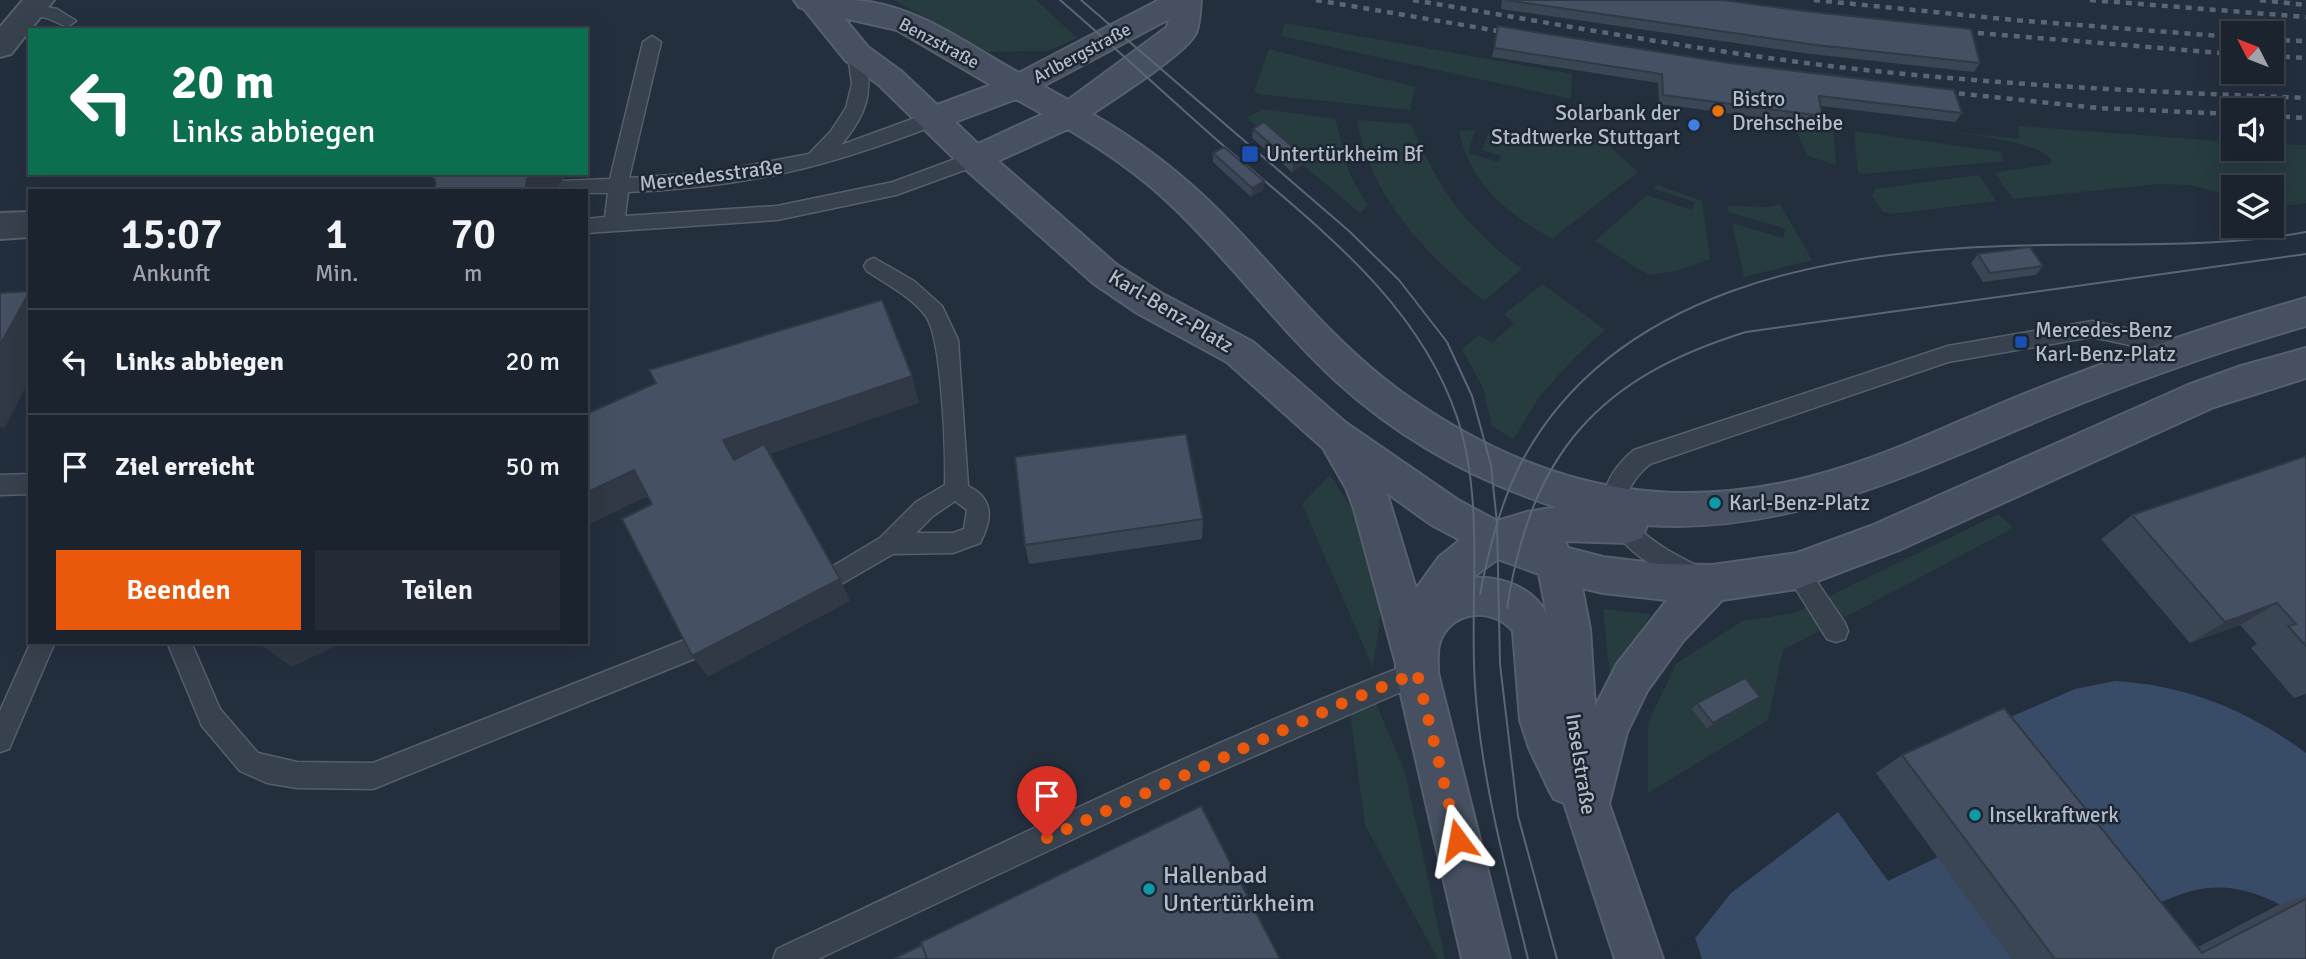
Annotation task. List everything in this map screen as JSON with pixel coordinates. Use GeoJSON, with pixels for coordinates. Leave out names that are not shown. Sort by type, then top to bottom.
{"type":"FeatureCollection","features":[{"type":"Feature","properties":{"kind":"main road","name":"Arlbergstraße"},"geometry":{"type":"LineString","coordinates":[[1019,86],[1184,0]]}},
{"type":"Feature","properties":{"kind":"main road","name":"Arlbergstraße"},"geometry":{"type":"LineString","coordinates":[[1069,116],[1159,51],[1182,31],[1184,0]]}},
{"type":"Feature","properties":{"kind":"main road","name":"Benzstraße"},"geometry":{"type":"LineString","coordinates":[[812,1],[905,21],[1069,116]]}},
{"type":"Feature","properties":{"kind":"main road","name":"Benzstraße"},"geometry":{"type":"LineString","coordinates":[[812,1],[857,54],[890,78],[974,159]]}},
{"type":"Feature","properties":{"kind":"main road","name":"Benzstraße"},"geometry":{"type":"LineString","coordinates":[[934,118],[1019,86]]}},
{"type":"Feature","properties":{"kind":"main road"},"geometry":{"type":"LineString","coordinates":[[974,159],[1069,116],[1131,154],[1210,221],[1304,326],[1354,376],[1381,397],[1465,451],[1540,486],[1619,516],[1661,522],[1723,506],[1798,496],[1874,472],[2181,348],[2306,312]]}},
{"type":"Feature","properties":{"kind":"main road","name":"Karl-Benz-Platz"},"geometry":{"type":"LineString","coordinates":[[974,159],[1105,274],[1149,303],[1240,352],[1333,434],[1425,500],[1495,540],[1546,545],[1603,575],[1712,583],[1797,571],[1885,538],[2192,400],[2241,381],[2306,363]]}},
{"type":"Feature","properties":{"kind":"main road"},"geometry":{"type":"LineString","coordinates":[[1333,434],[1363,481],[1374,509],[1418,659],[1486,959]]}},
{"type":"Feature","properties":{"kind":"main road"},"geometry":{"type":"LineString","coordinates":[[1465,451],[1510,491],[1546,545],[1619,516]]}},
{"type":"Feature","properties":{"kind":"main road"},"geometry":{"type":"LineString","coordinates":[[1418,659],[1426,610],[1440,585],[1463,561],[1495,540]]}},
{"type":"Feature","properties":{"kind":"main road","name":"Inselstraße"},"geometry":{"type":"LineString","coordinates":[[1546,545],[1565,591],[1572,718],[1588,816],[1638,959]]}},
{"type":"Feature","properties":{"kind":"main road"},"geometry":{"type":"LineString","coordinates":[[1588,816],[1603,737],[1620,699],[1649,648],[1682,609],[1712,583]]}},
{"type":"Feature","properties":{"kind":"main road"},"geometry":{"type":"LineString","coordinates":[[1418,659],[1427,626],[1446,606],[1463,598],[1480,595],[1498,598],[1517,605],[1524,611],[1534,628],[1540,712],[1546,735],[1554,756],[1588,816]]}},
{"type":"Feature","properties":{"kind":"street"},"geometry":{"type":"LineString","coordinates":[[0,8],[47,11]]}},
{"type":"Feature","properties":{"kind":"street"},"geometry":{"type":"LineString","coordinates":[[0,47],[47,11]]}},
{"type":"Feature","properties":{"kind":"street"},"geometry":{"type":"LineString","coordinates":[[0,226],[28,224]]}},
{"type":"Feature","properties":{"kind":"lane"},"geometry":{"type":"LineString","coordinates":[[47,11],[78,6]]}},
{"type":"Feature","properties":{"kind":"lane"},"geometry":{"type":"LineString","coordinates":[[614,225],[618,186],[652,42]]}},
{"type":"Feature","properties":{"kind":"lane"},"geometry":{"type":"LineString","coordinates":[[815,160],[833,143],[849,119],[860,88],[857,54]]}},
{"type":"Feature","properties":{"kind":"lane","name":"Mercedesstraße"},"geometry":{"type":"LineString","coordinates":[[536,189],[618,186],[746,175],[815,160],[934,118]]}},
{"type":"Feature","properties":{"kind":"lane","name":"Mercedesstraße"},"geometry":{"type":"LineString","coordinates":[[588,226],[777,213],[896,188],[974,159]]}},
{"type":"Feature","properties":{"kind":"lane"},"geometry":{"type":"LineString","coordinates":[[874,267],[907,287],[934,312],[947,341],[957,467],[956,491]]}},
{"type":"Feature","properties":{"kind":"lane"},"geometry":{"type":"LineString","coordinates":[[1712,583],[1654,555],[1631,538],[1619,516],[1618,484],[1623,474],[1642,457],[1948,354],[2092,329],[2181,348]]}},
{"type":"Feature","properties":{"kind":"lane"},"geometry":{"type":"LineString","coordinates":[[0,485],[28,484]]}},
{"type":"Feature","properties":{"kind":"lane"},"geometry":{"type":"LineString","coordinates":[[836,576],[890,544],[919,512],[941,496],[956,491],[970,497],[978,507],[979,522],[972,536],[953,542],[890,544]]}},
{"type":"Feature","properties":{"kind":"lane"},"geometry":{"type":"LineString","coordinates":[[1797,571],[1836,631]]}},
{"type":"Feature","properties":{"kind":"lane"},"geometry":{"type":"LineString","coordinates":[[0,740],[42,644]]}},
{"type":"Feature","properties":{"kind":"lane"},"geometry":{"type":"LineString","coordinates":[[181,644],[211,717],[249,762],[268,770],[309,775],[373,776],[692,648]]}},
{"type":"Feature","properties":{"kind":"lane"},"geometry":{"type":"LineString","coordinates":[[787,959],[1347,701],[1418,659]]}},
{"type":"Feature","properties":{"kind":"green space"},"geometry":{"type":"Polygon","coordinates":[[[894,0],[1036,0],[1077,38],[1048,51],[988,52],[894,0]]]}},
{"type":"Feature","properties":{"kind":"green space"},"geometry":{"type":"Polygon","coordinates":[[[1285,23],[1572,74],[1571,99],[1281,36],[1285,23]]]}},
{"type":"Feature","properties":{"kind":"green space"},"geometry":{"type":"Polygon","coordinates":[[[1269,49],[1415,87],[1410,110],[1259,94],[1254,91],[1269,49]]]}},
{"type":"Feature","properties":{"kind":"green space"},"geometry":{"type":"Polygon","coordinates":[[[1262,109],[1335,119],[1350,175],[1368,206],[1360,213],[1247,118],[1262,109]]]}},
{"type":"Feature","properties":{"kind":"green space"},"geometry":{"type":"Polygon","coordinates":[[[1357,120],[1411,124],[1432,169],[1455,205],[1484,237],[1522,269],[1484,301],[1462,283],[1422,244],[1388,199],[1374,174],[1357,120]]]}},
{"type":"Feature","properties":{"kind":"green space"},"geometry":{"type":"Polygon","coordinates":[[[1792,122],[1833,127],[1836,165],[1808,156],[1792,122]]]}},
{"type":"Feature","properties":{"kind":"green space"},"geometry":{"type":"Polygon","coordinates":[[[2018,126],[2221,141],[2221,161],[2284,161],[2284,144],[2306,145],[2306,203],[2284,206],[2284,175],[2221,175],[2221,193],[2190,185],[2159,184],[2013,199],[1995,173],[2049,164],[2052,161],[2044,153],[2012,142],[1918,128],[2019,139],[2018,126]]]}},
{"type":"Feature","properties":{"kind":"green space"},"geometry":{"type":"Polygon","coordinates":[[[1475,130],[1468,153],[1498,162],[1501,156],[1482,150],[1488,134],[1496,130],[1604,141],[1638,172],[1552,239],[1506,207],[1482,182],[1472,167],[1459,131],[1475,130]]]}},
{"type":"Feature","properties":{"kind":"green space"},"geometry":{"type":"Polygon","coordinates":[[[1854,131],[2000,152],[2004,161],[1858,173],[1854,131]]]}},
{"type":"Feature","properties":{"kind":"green space"},"geometry":{"type":"Polygon","coordinates":[[[1979,175],[1996,201],[1892,214],[1882,211],[1872,195],[1875,189],[1979,175]]]}},
{"type":"Feature","properties":{"kind":"green space"},"geometry":{"type":"Polygon","coordinates":[[[1658,185],[1702,201],[1710,259],[1677,271],[1648,275],[1595,241],[1647,195],[1692,210],[1695,202],[1654,189],[1658,185]]]}},
{"type":"Feature","properties":{"kind":"green space"},"geometry":{"type":"Polygon","coordinates":[[[1780,204],[1812,260],[1744,277],[1732,223],[1783,238],[1786,229],[1729,212],[1727,206],[1766,207],[1780,204]]]}},
{"type":"Feature","properties":{"kind":"green space"},"geometry":{"type":"Polygon","coordinates":[[[1543,284],[1605,330],[1576,356],[1540,396],[1513,439],[1492,426],[1483,388],[1462,349],[1479,335],[1492,343],[1514,323],[1504,314],[1543,284]]]}},
{"type":"Feature","properties":{"kind":"green space"},"geometry":{"type":"Polygon","coordinates":[[[1330,475],[1363,526],[1381,610],[1373,668],[1302,504],[1330,475]]]}},
{"type":"Feature","properties":{"kind":"green space"},"geometry":{"type":"Polygon","coordinates":[[[1998,514],[2013,528],[1783,650],[1768,720],[1648,793],[1648,723],[1676,664],[1742,621],[1795,613],[1998,514]]]}},
{"type":"Feature","properties":{"kind":"green space"},"geometry":{"type":"Polygon","coordinates":[[[1603,609],[1651,614],[1610,678],[1603,609]]]}},
{"type":"Feature","properties":{"kind":"green space"},"geometry":{"type":"Polygon","coordinates":[[[1376,703],[1405,772],[1445,959],[1438,959],[1365,825],[1350,712],[1376,703]]]}},
{"type":"Feature","properties":{"kind":"water"},"geometry":{"type":"Polygon","coordinates":[[[2115,681],[2167,688],[2216,703],[2262,725],[2306,753],[2306,918],[2267,898],[2232,888],[2196,890],[2155,905],[2006,719],[2075,689],[2115,681]]]}},
{"type":"Feature","properties":{"kind":"water"},"geometry":{"type":"Polygon","coordinates":[[[1838,812],[1888,881],[1938,857],[2012,959],[1668,959],[1697,936],[1731,893],[1838,812]]]}},
{"type":"Feature","properties":{"kind":"pier"},"geometry":{"type":"Polygon","coordinates":[[[1694,934],[1702,959],[1664,959],[1665,956],[1694,934]]]}},
{"type":"Feature","properties":{"kind":"building"},"geometry":{"type":"Polygon","coordinates":[[[1505,0],[1722,0],[1971,29],[1980,63],[1816,45],[1505,0]]]}},
{"type":"Feature","properties":{"kind":"building"},"geometry":{"type":"Polygon","coordinates":[[[1498,26],[1729,63],[1954,90],[1962,113],[1819,96],[1822,116],[1663,95],[1662,74],[1494,48],[1498,26]]]}},
{"type":"Feature","properties":{"kind":"building"},"geometry":{"type":"Polygon","coordinates":[[[1264,122],[1304,157],[1293,163],[1253,129],[1264,122]]]}},
{"type":"Feature","properties":{"kind":"building"},"geometry":{"type":"Polygon","coordinates":[[[1224,147],[1264,181],[1252,188],[1213,153],[1224,147]]]}},
{"type":"Feature","properties":{"kind":"building"},"geometry":{"type":"Polygon","coordinates":[[[432,175],[531,175],[527,179],[525,189],[434,189],[436,183],[432,175]]]}},
{"type":"Feature","properties":{"kind":"building"},"geometry":{"type":"Polygon","coordinates":[[[2030,247],[2043,266],[1990,273],[1978,254],[2030,247]]]}},
{"type":"Feature","properties":{"kind":"building"},"geometry":{"type":"Polygon","coordinates":[[[28,291],[0,345],[0,293],[28,291]]]}},
{"type":"Feature","properties":{"kind":"building"},"geometry":{"type":"Polygon","coordinates":[[[882,300],[912,376],[723,440],[734,460],[764,444],[840,579],[692,656],[622,519],[652,504],[634,470],[588,492],[588,413],[656,383],[649,370],[882,300]]]}},
{"type":"Feature","properties":{"kind":"building"},"geometry":{"type":"Polygon","coordinates":[[[1186,434],[1203,519],[1025,545],[1015,457],[1186,434]]]}},
{"type":"Feature","properties":{"kind":"building"},"geometry":{"type":"Polygon","coordinates":[[[2306,456],[2306,646],[2288,626],[2296,624],[2277,603],[2225,622],[2132,515],[2306,456]]]}},
{"type":"Feature","properties":{"kind":"building"},"geometry":{"type":"Polygon","coordinates":[[[1745,678],[1760,697],[1713,723],[1697,703],[1745,678]]]}},
{"type":"Feature","properties":{"kind":"building"},"geometry":{"type":"Polygon","coordinates":[[[2004,708],[2202,953],[2306,899],[2306,959],[2055,959],[1902,755],[2004,708]]]}},
{"type":"Feature","properties":{"kind":"building","name":"Hallenbad Untertürkheim"},"geometry":{"type":"Polygon","coordinates":[[[1201,806],[1280,959],[927,959],[921,942],[1201,806]]]}},
{"type":"Feature","properties":{"kind":"building"},"geometry":{"type":"Polygon","coordinates":[[[922,945],[927,959],[893,959],[922,945]]]}},
{"type":"Feature","properties":{"kind":"tram line"},"geometry":{"type":"LineString","coordinates":[[1060,0],[1361,268],[1418,338],[1441,377],[1458,420],[1471,485],[1474,519],[1475,686],[1483,755],[1496,824],[1528,959]]}},
{"type":"Feature","properties":{"kind":"tram line"},"geometry":{"type":"LineString","coordinates":[[1081,0],[1349,231],[1399,280],[1447,342],[1472,396],[1491,465],[1497,524]]}},
{"type":"Feature","properties":{"kind":"tram line"},"geometry":{"type":"LineString","coordinates":[[1497,524],[1521,463],[1561,404],[1610,357],[1668,319],[1731,292],[1798,271],[1867,258],[1937,250],[2005,246],[2193,243],[2268,238],[2306,232]]}},
{"type":"Feature","properties":{"kind":"tram line"},"geometry":{"type":"LineString","coordinates":[[1507,608],[1518,554],[1534,506],[1554,465],[1580,430],[1611,399],[1649,373],[1694,351],[1746,332],[2306,254]]}},
{"type":"Feature","properties":{"kind":"tram line"},"geometry":{"type":"LineString","coordinates":[[1480,594],[1497,524]]}},
{"type":"Feature","properties":{"kind":"tram line"},"geometry":{"type":"LineString","coordinates":[[1497,524],[1500,664],[1518,816],[1557,959]]}},
{"type":"Feature","properties":{"kind":"railway"},"geometry":{"type":"LineString","coordinates":[[1316,0],[1516,34]]}},
{"type":"Feature","properties":{"kind":"railway"},"geometry":{"type":"LineString","coordinates":[[1413,0],[1683,45],[1847,68],[2019,83],[2306,98]]}},
{"type":"Feature","properties":{"kind":"railway"},"geometry":{"type":"LineString","coordinates":[[1814,0],[2014,20],[2221,36]]}},
{"type":"Feature","properties":{"kind":"railway"},"geometry":{"type":"LineString","coordinates":[[2090,0],[2306,17]]}},
{"type":"Feature","properties":{"kind":"railway"},"geometry":{"type":"LineString","coordinates":[[2260,0],[2306,5]]}},
{"type":"Feature","properties":{"kind":"railway"},"geometry":{"type":"LineString","coordinates":[[1954,31],[2221,53]]}},
{"type":"Feature","properties":{"kind":"railway"},"geometry":{"type":"LineString","coordinates":[[2284,40],[2306,41]]}},
{"type":"Feature","properties":{"kind":"railway"},"geometry":{"type":"LineString","coordinates":[[2284,57],[2306,58]]}},
{"type":"Feature","properties":{"kind":"railway"},"geometry":{"type":"LineString","coordinates":[[1935,91],[2098,108],[2221,113]]}},
{"type":"Feature","properties":{"kind":"railway"},"geometry":{"type":"LineString","coordinates":[[2284,117],[2306,118]]}},
{"type":"Feature","properties":{"kind":"place","name":"Bistro Drehscheibe"},"geometry":{"type":"Point","coordinates":[1718,111]}},
{"type":"Feature","properties":{"kind":"place","name":"Solarbank der Stadtwerke Stuttgart"},"geometry":{"type":"Point","coordinates":[1694,125]}},
{"type":"Feature","properties":{"kind":"place","name":"Untertürkheim Bf"},"geometry":{"type":"Point","coordinates":[1250,154]}},
{"type":"Feature","properties":{"kind":"place","name":"Mercedes-Benz Karl-Benz-Platz"},"geometry":{"type":"Point","coordinates":[2021,342]}},
{"type":"Feature","properties":{"kind":"place","name":"Karl-Benz-Platz"},"geometry":{"type":"Point","coordinates":[1715,503]}},
{"type":"Feature","properties":{"kind":"place","name":"Inselkraftwerk"},"geometry":{"type":"Point","coordinates":[1975,815]}},
{"type":"Feature","properties":{"kind":"place","name":"Hallenbad Untertürkheim"},"geometry":{"type":"Point","coordinates":[1149,889]}},
{"type":"Feature","properties":{"kind":"route"},"geometry":{"type":"LineString","coordinates":[[1047,838],[1347,701],[1417,673],[1458,840]]}}]}
